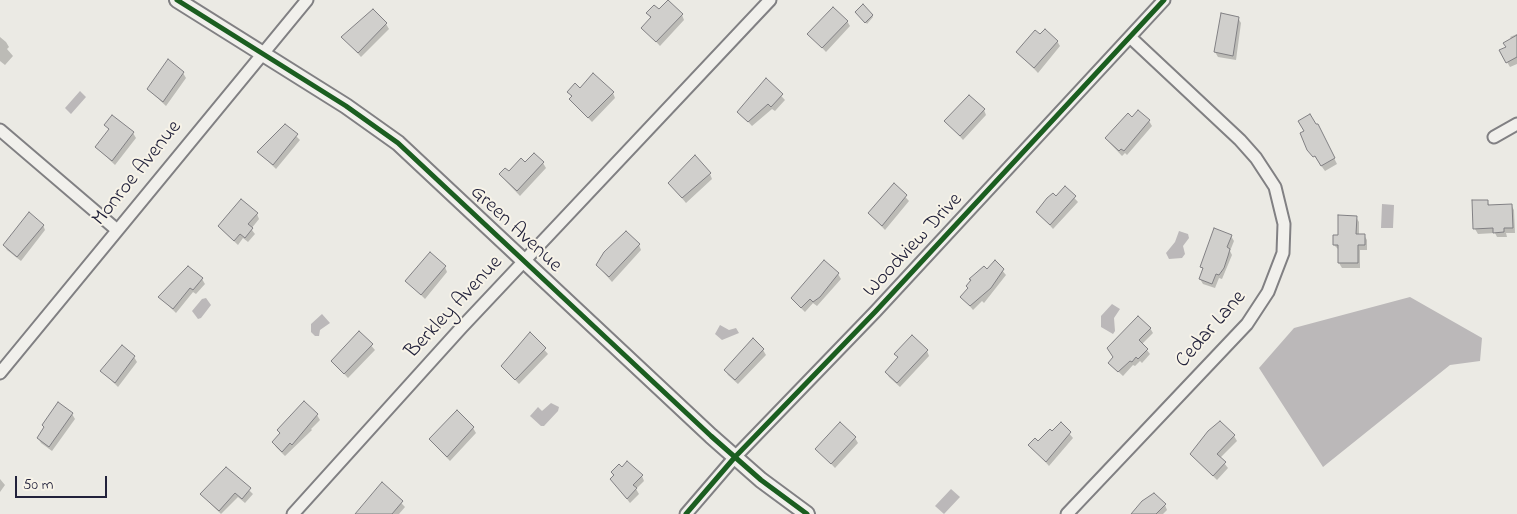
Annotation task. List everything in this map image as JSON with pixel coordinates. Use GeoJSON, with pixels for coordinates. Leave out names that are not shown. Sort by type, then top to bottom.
{"type":"FeatureCollection","features":[{"type":"Feature","properties":{"kind":"street","name":"Green Avenue"},"geometry":{"type":"LineString","coordinates":[[177,0],[382,130],[735,457],[761,480],[808,514]]}},
{"type":"Feature","properties":{"kind":"street","name":"Monroe Avenue"},"geometry":{"type":"LineString","coordinates":[[0,374],[307,0]]}},
{"type":"Feature","properties":{"kind":"street","name":"Berkley Avenue"},"geometry":{"type":"LineString","coordinates":[[293,514],[454,335],[525,262],[770,0]]}},
{"type":"Feature","properties":{"kind":"street","name":"Woodview Drive"},"geometry":{"type":"LineString","coordinates":[[686,514],[735,457],[875,312],[1164,0]]}},
{"type":"Feature","properties":{"kind":"street","name":"Cedar Lane"},"geometry":{"type":"LineString","coordinates":[[1067,514],[1247,324],[1268,292],[1282,253],[1284,224],[1275,186],[1256,158],[1240,140],[1130,37]]}},
{"type":"Feature","properties":{"kind":"street"},"geometry":{"type":"LineString","coordinates":[[1494,137],[1517,124]]}},
{"type":"Feature","properties":{"kind":"street"},"geometry":{"type":"LineString","coordinates":[[0,130],[117,230]]}},
{"type":"Feature","properties":{"kind":"shaded area"},"geometry":{"type":"Polygon","coordinates":[[[80,91],[86,97],[71,114],[65,108],[80,91]]]}},
{"type":"Feature","properties":{"kind":"shaded area"},"geometry":{"type":"Polygon","coordinates":[[[1382,204],[1394,205],[1393,228],[1381,228],[1382,204]]]}},
{"type":"Feature","properties":{"kind":"shaded area"},"geometry":{"type":"Polygon","coordinates":[[[1179,231],[1188,234],[1189,238],[1183,246],[1185,254],[1182,258],[1169,259],[1166,253],[1175,242],[1179,231]]]}},
{"type":"Feature","properties":{"kind":"shaded area"},"geometry":{"type":"Polygon","coordinates":[[[1410,297],[1482,338],[1480,361],[1450,365],[1323,467],[1259,368],[1294,328],[1410,297]]]}},
{"type":"Feature","properties":{"kind":"shaded area"},"geometry":{"type":"Polygon","coordinates":[[[206,298],[211,305],[201,318],[198,319],[192,311],[202,299],[206,298]]]}},
{"type":"Feature","properties":{"kind":"shaded area"},"geometry":{"type":"Polygon","coordinates":[[[1112,304],[1120,309],[1114,318],[1115,331],[1113,334],[1101,327],[1101,316],[1112,304]]]}},
{"type":"Feature","properties":{"kind":"shaded area"},"geometry":{"type":"Polygon","coordinates":[[[322,314],[330,323],[320,330],[319,336],[315,336],[311,332],[311,324],[322,314]]]}},
{"type":"Feature","properties":{"kind":"shaded area"},"geometry":{"type":"Polygon","coordinates":[[[720,325],[729,330],[736,328],[739,333],[722,340],[715,334],[720,325]]]}},
{"type":"Feature","properties":{"kind":"shaded area"},"geometry":{"type":"Polygon","coordinates":[[[551,403],[559,407],[558,411],[544,426],[541,426],[530,416],[538,407],[542,411],[551,403]]]}},
{"type":"Feature","properties":{"kind":"shaded area"},"geometry":{"type":"Polygon","coordinates":[[[951,489],[960,497],[944,514],[935,506],[951,489]]]}},
{"type":"Feature","properties":{"kind":"building"},"geometry":{"type":"Polygon","coordinates":[[[668,0],[683,14],[656,42],[641,28],[651,17],[646,13],[654,5],[659,9],[668,0]]]}},
{"type":"Feature","properties":{"kind":"building"},"geometry":{"type":"Polygon","coordinates":[[[863,4],[873,15],[865,23],[855,12],[863,4]]]}},
{"type":"Feature","properties":{"kind":"building"},"geometry":{"type":"Polygon","coordinates":[[[833,7],[848,21],[822,48],[807,34],[833,7]]]}},
{"type":"Feature","properties":{"kind":"building"},"geometry":{"type":"Polygon","coordinates":[[[373,9],[387,23],[358,53],[341,37],[373,9]]]}},
{"type":"Feature","properties":{"kind":"building"},"geometry":{"type":"Polygon","coordinates":[[[1221,13],[1239,17],[1233,56],[1214,52],[1221,13]]]}},
{"type":"Feature","properties":{"kind":"building"},"geometry":{"type":"Polygon","coordinates":[[[1045,29],[1058,41],[1034,68],[1016,52],[1035,30],[1040,34],[1045,29]]]}},
{"type":"Feature","properties":{"kind":"building"},"geometry":{"type":"Polygon","coordinates":[[[1517,35],[1517,57],[1506,63],[1499,50],[1506,47],[1503,43],[1517,35]]]}},
{"type":"Feature","properties":{"kind":"building"},"geometry":{"type":"Polygon","coordinates":[[[168,59],[184,72],[163,102],[147,89],[168,59]]]}},
{"type":"Feature","properties":{"kind":"building"},"geometry":{"type":"Polygon","coordinates":[[[593,73],[614,92],[588,118],[569,99],[572,96],[567,92],[575,83],[580,88],[593,73]]]}},
{"type":"Feature","properties":{"kind":"building"},"geometry":{"type":"Polygon","coordinates":[[[766,78],[783,94],[771,107],[768,104],[748,122],[737,112],[766,78]]]}},
{"type":"Feature","properties":{"kind":"building"},"geometry":{"type":"Polygon","coordinates":[[[969,95],[985,109],[960,136],[944,121],[969,95]]]}},
{"type":"Feature","properties":{"kind":"building"},"geometry":{"type":"Polygon","coordinates":[[[1138,110],[1150,120],[1124,151],[1121,149],[1119,151],[1105,138],[1128,113],[1132,117],[1138,110]]]}},
{"type":"Feature","properties":{"kind":"building"},"geometry":{"type":"Polygon","coordinates":[[[1310,114],[1316,124],[1318,124],[1335,158],[1321,166],[1315,156],[1313,157],[1307,150],[1300,133],[1304,131],[1298,121],[1310,114]]]}},
{"type":"Feature","properties":{"kind":"building"},"geometry":{"type":"Polygon","coordinates":[[[112,115],[134,132],[112,161],[95,147],[109,129],[104,125],[112,115]]]}},
{"type":"Feature","properties":{"kind":"building"},"geometry":{"type":"Polygon","coordinates":[[[285,124],[298,134],[273,165],[257,152],[285,124]]]}},
{"type":"Feature","properties":{"kind":"building"},"geometry":{"type":"Polygon","coordinates":[[[534,153],[544,162],[517,191],[499,174],[505,168],[509,171],[521,158],[525,162],[534,153]]]}},
{"type":"Feature","properties":{"kind":"building"},"geometry":{"type":"Polygon","coordinates":[[[695,155],[711,173],[682,198],[668,183],[695,155]]]}},
{"type":"Feature","properties":{"kind":"building"},"geometry":{"type":"Polygon","coordinates":[[[894,183],[907,195],[882,226],[868,213],[894,183]]]}},
{"type":"Feature","properties":{"kind":"building"},"geometry":{"type":"Polygon","coordinates":[[[1065,186],[1076,196],[1050,225],[1036,212],[1047,198],[1053,193],[1056,196],[1065,186]]]}},
{"type":"Feature","properties":{"kind":"building"},"geometry":{"type":"Polygon","coordinates":[[[241,199],[258,213],[248,224],[253,228],[245,238],[240,234],[234,241],[218,226],[241,199]]]}},
{"type":"Feature","properties":{"kind":"building"},"geometry":{"type":"Polygon","coordinates":[[[1472,200],[1488,200],[1488,205],[1512,204],[1513,228],[1504,228],[1504,232],[1493,233],[1493,228],[1473,229],[1472,200]]]}},
{"type":"Feature","properties":{"kind":"building"},"geometry":{"type":"Polygon","coordinates":[[[29,212],[44,225],[17,257],[3,245],[29,212]]]}},
{"type":"Feature","properties":{"kind":"building"},"geometry":{"type":"Polygon","coordinates":[[[1338,215],[1357,216],[1356,234],[1365,234],[1365,245],[1358,245],[1358,263],[1338,263],[1338,245],[1333,245],[1333,235],[1338,235],[1338,215]]]}},
{"type":"Feature","properties":{"kind":"building"},"geometry":{"type":"Polygon","coordinates":[[[1214,228],[1232,235],[1227,247],[1230,249],[1224,268],[1219,275],[1216,274],[1212,284],[1199,279],[1203,268],[1200,267],[1214,228]]]}},
{"type":"Feature","properties":{"kind":"building"},"geometry":{"type":"Polygon","coordinates":[[[626,231],[640,244],[609,277],[596,265],[604,252],[626,231]]]}},
{"type":"Feature","properties":{"kind":"building"},"geometry":{"type":"Polygon","coordinates":[[[430,252],[446,266],[421,295],[405,281],[430,252]]]}},
{"type":"Feature","properties":{"kind":"building"},"geometry":{"type":"Polygon","coordinates":[[[824,260],[839,273],[820,297],[813,302],[810,299],[801,308],[791,298],[824,260]]]}},
{"type":"Feature","properties":{"kind":"building"},"geometry":{"type":"Polygon","coordinates":[[[995,260],[1004,269],[991,288],[970,306],[960,297],[968,288],[966,286],[971,280],[969,279],[984,266],[987,269],[995,260]]]}},
{"type":"Feature","properties":{"kind":"building"},"geometry":{"type":"Polygon","coordinates":[[[188,266],[203,278],[193,290],[190,288],[173,309],[158,297],[188,266]]]}},
{"type":"Feature","properties":{"kind":"building"},"geometry":{"type":"Polygon","coordinates":[[[1138,316],[1151,328],[1139,340],[1148,349],[1138,359],[1136,357],[1118,372],[1108,363],[1113,357],[1107,348],[1138,316]]]}},
{"type":"Feature","properties":{"kind":"building"},"geometry":{"type":"Polygon","coordinates":[[[359,331],[373,344],[344,374],[331,361],[359,331]]]}},
{"type":"Feature","properties":{"kind":"building"},"geometry":{"type":"Polygon","coordinates":[[[530,332],[546,348],[515,380],[501,366],[530,332]]]}},
{"type":"Feature","properties":{"kind":"building"},"geometry":{"type":"Polygon","coordinates":[[[912,335],[928,350],[897,383],[885,372],[898,357],[894,354],[912,335]]]}},
{"type":"Feature","properties":{"kind":"building"},"geometry":{"type":"Polygon","coordinates":[[[753,338],[764,349],[735,380],[724,370],[753,338]]]}},
{"type":"Feature","properties":{"kind":"building"},"geometry":{"type":"Polygon","coordinates":[[[122,345],[135,356],[115,383],[100,371],[122,345]]]}},
{"type":"Feature","properties":{"kind":"building"},"geometry":{"type":"Polygon","coordinates":[[[304,401],[318,414],[292,445],[290,443],[282,452],[272,442],[280,433],[277,430],[304,401]]]}},
{"type":"Feature","properties":{"kind":"building"},"geometry":{"type":"Polygon","coordinates":[[[58,402],[73,413],[49,447],[37,438],[44,427],[42,425],[58,402]]]}},
{"type":"Feature","properties":{"kind":"building"},"geometry":{"type":"Polygon","coordinates":[[[457,410],[474,427],[447,457],[429,439],[457,410]]]}},
{"type":"Feature","properties":{"kind":"building"},"geometry":{"type":"Polygon","coordinates":[[[1220,421],[1235,435],[1217,454],[1226,462],[1213,476],[1190,454],[1208,431],[1220,421]]]}},
{"type":"Feature","properties":{"kind":"building"},"geometry":{"type":"Polygon","coordinates":[[[840,422],[856,437],[831,464],[815,449],[840,422]]]}},
{"type":"Feature","properties":{"kind":"building"},"geometry":{"type":"Polygon","coordinates":[[[1061,422],[1071,432],[1046,462],[1028,445],[1035,438],[1038,441],[1050,429],[1052,431],[1061,422]]]}},
{"type":"Feature","properties":{"kind":"building"},"geometry":{"type":"Polygon","coordinates":[[[627,461],[643,475],[633,485],[637,488],[627,499],[610,479],[614,475],[611,472],[619,464],[622,467],[627,461]]]}},
{"type":"Feature","properties":{"kind":"building"},"geometry":{"type":"Polygon","coordinates":[[[226,467],[251,488],[242,499],[235,493],[219,511],[200,494],[226,467]]]}},
{"type":"Feature","properties":{"kind":"building"},"geometry":{"type":"Polygon","coordinates":[[[382,482],[403,501],[392,514],[355,514],[382,482]]]}},
{"type":"Feature","properties":{"kind":"building"},"geometry":{"type":"Polygon","coordinates":[[[1154,493],[1166,504],[1156,514],[1131,514],[1142,501],[1154,493]]]}},
{"type":"Feature","properties":{"kind":"cycle path"},"geometry":{"type":"LineString","coordinates":[[177,0],[346,106],[398,143],[711,436],[761,480],[807,514]]}},
{"type":"Feature","properties":{"kind":"cycle path"},"geometry":{"type":"LineString","coordinates":[[686,514],[735,457],[875,312],[1164,0]]}}]}
